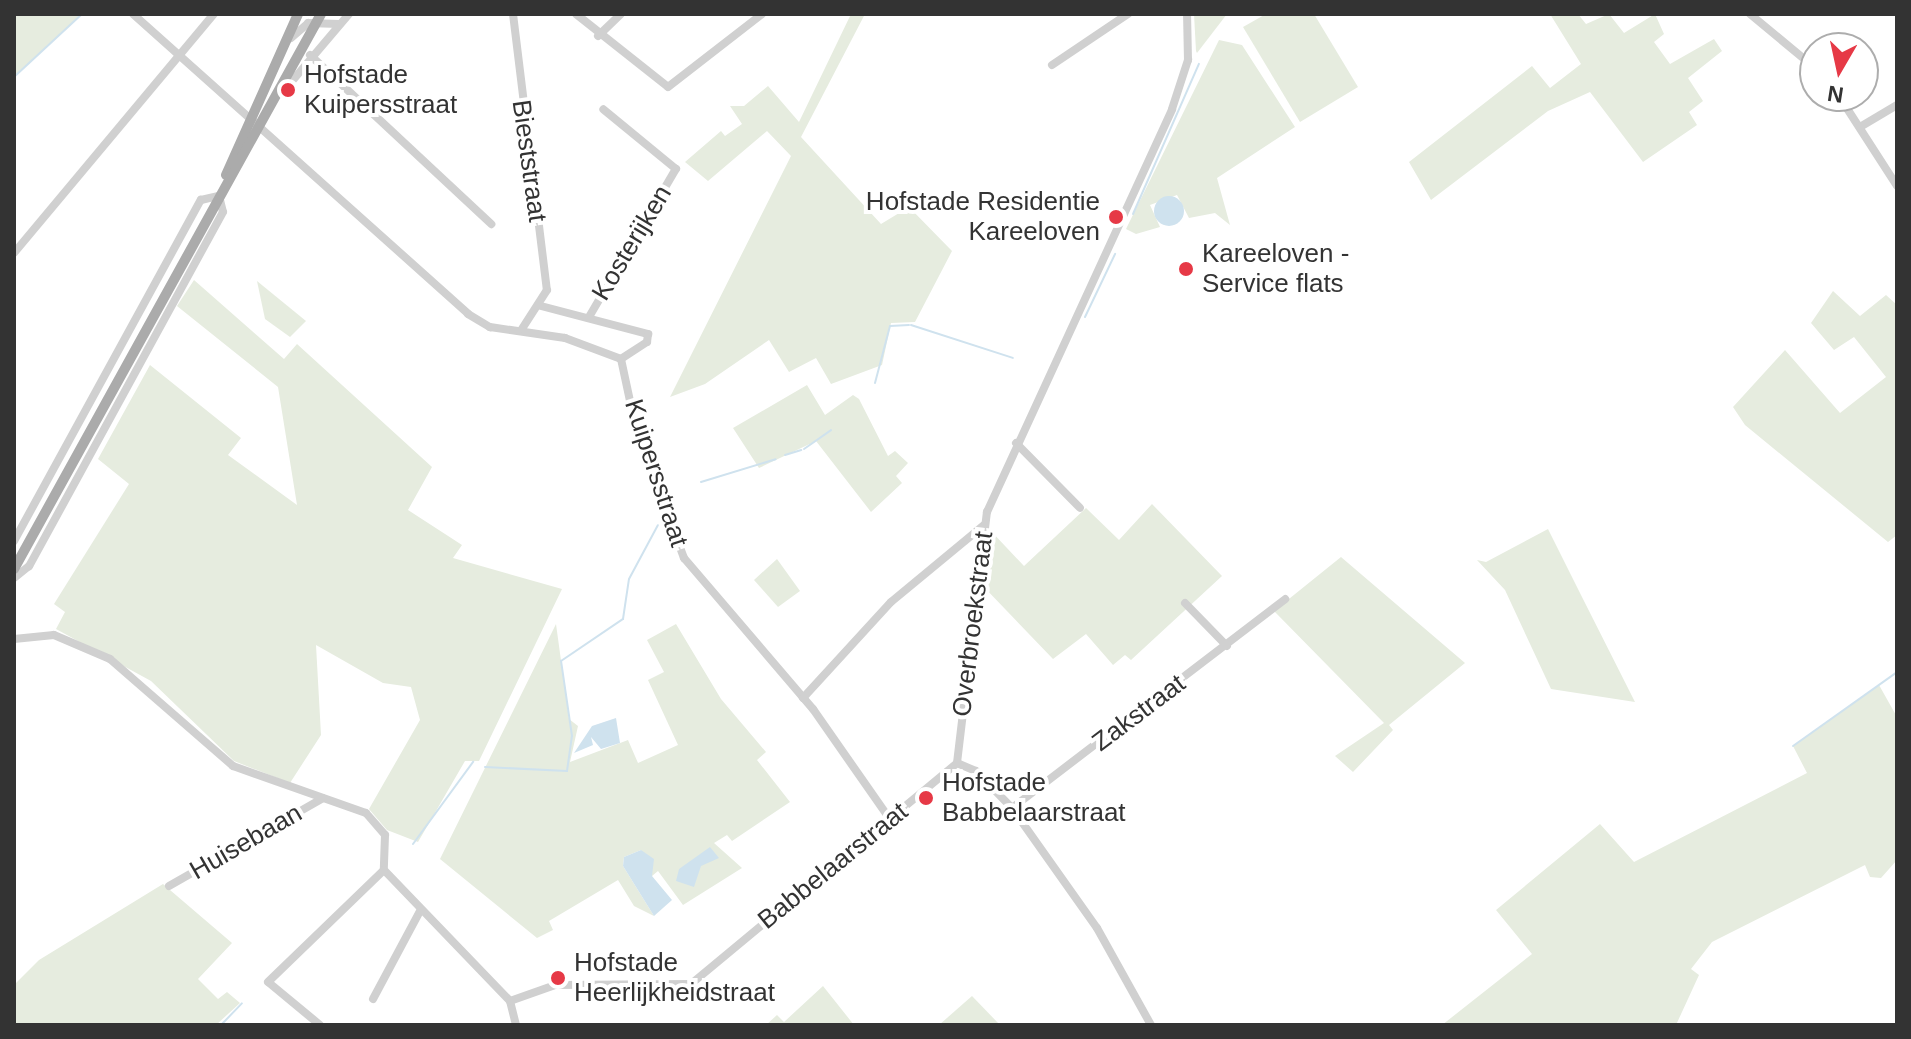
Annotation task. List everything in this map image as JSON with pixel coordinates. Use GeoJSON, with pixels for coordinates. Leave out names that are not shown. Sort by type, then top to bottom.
{"type":"FeatureCollection","features":[{"type":"Feature","properties":{"kind":"main road"},"geometry":{"type":"LineString","coordinates":[[219,196],[251,114],[288,42],[298,14]]}},
{"type":"Feature","properties":{"kind":"main road"},"geometry":{"type":"LineString","coordinates":[[14,569],[319,18]]}},
{"type":"Feature","properties":{"kind":"street"},"geometry":{"type":"LineString","coordinates":[[133,14],[182,61],[260,122],[468,314],[490,327],[522,329],[621,359],[647,342],[648,334],[541,306],[522,329]]}},
{"type":"Feature","properties":{"kind":"street"},"geometry":{"type":"LineString","coordinates":[[14,253],[55,196],[182,61],[214,14]]}},
{"type":"Feature","properties":{"kind":"street"},"geometry":{"type":"LineString","coordinates":[[267,110],[310,55],[349,14]]}},
{"type":"Feature","properties":{"kind":"street","name":"Bieststraat"},"geometry":{"type":"LineString","coordinates":[[513,14],[545,267],[541,306]]}},
{"type":"Feature","properties":{"kind":"street"},"geometry":{"type":"LineString","coordinates":[[576,14],[598,36],[668,87],[762,14]]}},
{"type":"Feature","properties":{"kind":"street"},"geometry":{"type":"LineString","coordinates":[[598,36],[621,14]]}},
{"type":"Feature","properties":{"kind":"street"},"geometry":{"type":"LineString","coordinates":[[1052,65],[1128,14]]}},
{"type":"Feature","properties":{"kind":"street","name":"Overbroekstraat"},"geometry":{"type":"LineString","coordinates":[[957,763],[984,525],[1016,443],[1185,71],[1187,14]]}},
{"type":"Feature","properties":{"kind":"street"},"geometry":{"type":"LineString","coordinates":[[1750,14],[1799,55]]}},
{"type":"Feature","properties":{"kind":"street"},"geometry":{"type":"LineString","coordinates":[[288,42],[301,25],[319,18],[339,24]]}},
{"type":"Feature","properties":{"kind":"street"},"geometry":{"type":"LineString","coordinates":[[310,55],[491,224]]}},
{"type":"Feature","properties":{"kind":"street"},"geometry":{"type":"LineString","coordinates":[[1860,127],[1897,105]]}},
{"type":"Feature","properties":{"kind":"street","name":"Kosterijken"},"geometry":{"type":"LineString","coordinates":[[589,317],[676,169],[603,109]]}},
{"type":"Feature","properties":{"kind":"street"},"geometry":{"type":"LineString","coordinates":[[1850,112],[1897,186]]}},
{"type":"Feature","properties":{"kind":"street"},"geometry":{"type":"LineString","coordinates":[[14,541],[201,200],[219,196],[223,212],[29,566],[14,578]]}},
{"type":"Feature","properties":{"kind":"street","name":"Kuipersstraat"},"geometry":{"type":"LineString","coordinates":[[621,359],[636,429],[684,558],[803,698],[889,818]]}},
{"type":"Feature","properties":{"kind":"street"},"geometry":{"type":"LineString","coordinates":[[125,366],[137,368]]}},
{"type":"Feature","properties":{"kind":"street"},"geometry":{"type":"LineString","coordinates":[[1016,443],[1080,508]]}},
{"type":"Feature","properties":{"kind":"street"},"geometry":{"type":"LineString","coordinates":[[803,698],[891,602],[984,525]]}},
{"type":"Feature","properties":{"kind":"street","name":"Zakstraat"},"geometry":{"type":"LineString","coordinates":[[1012,808],[1285,599]]}},
{"type":"Feature","properties":{"kind":"street"},"geometry":{"type":"LineString","coordinates":[[1185,603],[1227,646]]}},
{"type":"Feature","properties":{"kind":"street"},"geometry":{"type":"LineString","coordinates":[[14,639],[54,635],[110,659],[166,700],[233,766],[373,818],[385,835],[384,870],[420,911],[510,1001],[516,1025]]}},
{"type":"Feature","properties":{"kind":"street"},"geometry":{"type":"LineString","coordinates":[[957,763],[986,779],[1012,808],[1097,928],[1151,1025]]}},
{"type":"Feature","properties":{"kind":"street","name":"Babbelaarstraat"},"geometry":{"type":"LineString","coordinates":[[510,1001],[555,985],[691,984],[957,763]]}},
{"type":"Feature","properties":{"kind":"street","name":"Huisebaan"},"geometry":{"type":"LineString","coordinates":[[169,886],[323,798]]}},
{"type":"Feature","properties":{"kind":"street"},"geometry":{"type":"LineString","coordinates":[[320,1025],[268,982],[384,870]]}},
{"type":"Feature","properties":{"kind":"street"},"geometry":{"type":"LineString","coordinates":[[373,999],[420,911]]}},
{"type":"Feature","properties":{"kind":"shaded area"},"geometry":{"type":"Polygon","coordinates":[[[14,14],[82,14],[14,77],[14,14]]]}},
{"type":"Feature","properties":{"kind":"shaded area"},"geometry":{"type":"Polygon","coordinates":[[[851,14],[865,14],[801,137],[881,224],[909,207],[952,251],[915,322],[891,323],[882,365],[831,384],[816,358],[789,372],[769,340],[705,384],[670,397],[791,156],[767,131],[708,181],[685,162],[721,131],[725,136],[742,124],[730,106],[744,106],[768,86],[799,122],[851,14]]]}},
{"type":"Feature","properties":{"kind":"shaded area"},"geometry":{"type":"Polygon","coordinates":[[[1194,14],[1227,14],[1197,53],[1196,51],[1194,14]]]}},
{"type":"Feature","properties":{"kind":"shaded area"},"geometry":{"type":"Polygon","coordinates":[[[1266,14],[1314,14],[1358,87],[1300,122],[1243,27],[1266,14]]]}},
{"type":"Feature","properties":{"kind":"shaded area"},"geometry":{"type":"Polygon","coordinates":[[[1550,14],[1578,14],[1586,24],[1609,14],[1624,33],[1655,14],[1664,34],[1654,42],[1670,64],[1714,39],[1722,51],[1688,78],[1703,101],[1689,112],[1697,125],[1643,162],[1590,92],[1548,111],[1431,200],[1409,162],[1532,66],[1550,88],[1581,64],[1550,14]]]}},
{"type":"Feature","properties":{"kind":"shaded area"},"geometry":{"type":"Polygon","coordinates":[[[1219,40],[1242,45],[1295,127],[1217,178],[1230,225],[1215,213],[1189,218],[1177,195],[1150,205],[1160,227],[1136,234],[1126,229],[1219,40]]]}},
{"type":"Feature","properties":{"kind":"shaded area"},"geometry":{"type":"Polygon","coordinates":[[[194,280],[284,359],[297,344],[432,467],[408,510],[462,545],[453,558],[562,589],[479,761],[465,761],[418,842],[387,830],[369,809],[420,720],[411,687],[383,683],[316,645],[321,735],[290,783],[234,761],[151,681],[56,629],[65,612],[54,604],[129,484],[98,459],[150,365],[241,438],[228,455],[297,505],[278,387],[177,306],[194,280]]]}},
{"type":"Feature","properties":{"kind":"shaded area"},"geometry":{"type":"Polygon","coordinates":[[[257,281],[306,321],[290,337],[265,319],[257,281]]]}},
{"type":"Feature","properties":{"kind":"shaded area"},"geometry":{"type":"Polygon","coordinates":[[[1833,291],[1860,316],[1886,295],[1897,305],[1897,535],[1888,542],[1745,425],[1733,407],[1785,350],[1840,413],[1886,377],[1854,337],[1834,350],[1811,323],[1833,291]]]}},
{"type":"Feature","properties":{"kind":"shaded area"},"geometry":{"type":"Polygon","coordinates":[[[807,385],[825,415],[853,395],[859,399],[888,456],[895,451],[908,463],[896,476],[902,483],[871,512],[816,441],[759,468],[733,428],[807,385]]]}},
{"type":"Feature","properties":{"kind":"shaded area"},"geometry":{"type":"Polygon","coordinates":[[[1152,504],[1222,576],[1131,660],[1125,655],[1113,665],[1086,634],[1053,659],[982,585],[990,530],[1024,566],[1086,508],[1119,540],[1152,504]]]}},
{"type":"Feature","properties":{"kind":"shaded area"},"geometry":{"type":"Polygon","coordinates":[[[1548,529],[1635,702],[1551,689],[1505,590],[1477,560],[1486,562],[1548,529]]]}},
{"type":"Feature","properties":{"kind":"shaded area"},"geometry":{"type":"Polygon","coordinates":[[[1341,557],[1465,663],[1389,725],[1393,730],[1353,772],[1335,756],[1384,723],[1274,611],[1341,557]]]}},
{"type":"Feature","properties":{"kind":"shaded area"},"geometry":{"type":"Polygon","coordinates":[[[777,559],[800,591],[778,607],[754,580],[777,559]]]}},
{"type":"Feature","properties":{"kind":"shaded area"},"geometry":{"type":"Polygon","coordinates":[[[556,624],[569,719],[578,726],[570,762],[628,740],[638,763],[678,745],[648,680],[664,672],[647,640],[676,624],[721,699],[766,752],[757,760],[790,802],[732,841],[727,835],[714,843],[742,868],[683,905],[658,871],[652,876],[641,850],[624,857],[623,866],[654,916],[634,906],[618,880],[549,921],[553,930],[537,938],[440,859],[556,624]]]}},
{"type":"Feature","properties":{"kind":"shaded area"},"geometry":{"type":"Polygon","coordinates":[[[1879,685],[1897,717],[1897,860],[1881,878],[1870,877],[1865,865],[1712,942],[1691,969],[1699,975],[1676,1025],[1442,1025],[1532,954],[1496,910],[1600,824],[1634,862],[1807,773],[1793,746],[1879,685]]]}},
{"type":"Feature","properties":{"kind":"shaded area"},"geometry":{"type":"Polygon","coordinates":[[[163,884],[232,943],[198,979],[218,999],[227,992],[240,1003],[216,1025],[14,1025],[14,985],[39,960],[163,884]]]}},
{"type":"Feature","properties":{"kind":"shaded area"},"geometry":{"type":"Polygon","coordinates":[[[823,986],[854,1025],[766,1025],[777,1015],[784,1022],[823,986]]]}},
{"type":"Feature","properties":{"kind":"shaded area"},"geometry":{"type":"Polygon","coordinates":[[[972,996],[1000,1025],[939,1025],[972,996]]]}},
{"type":"Feature","properties":{"kind":"water"},"geometry":{"type":"Polygon","coordinates":[[[1169,196],[1180,200],[1184,211],[1180,222],[1169,226],[1158,222],[1154,211],[1158,200],[1169,196]]]}},
{"type":"Feature","properties":{"kind":"water"},"geometry":{"type":"Polygon","coordinates":[[[616,718],[620,743],[601,749],[591,737],[593,745],[574,753],[592,726],[616,718]]]}},
{"type":"Feature","properties":{"kind":"water"},"geometry":{"type":"Polygon","coordinates":[[[710,847],[719,858],[701,866],[694,887],[676,881],[679,869],[710,847]]]}},
{"type":"Feature","properties":{"kind":"water"},"geometry":{"type":"Polygon","coordinates":[[[641,850],[654,859],[652,876],[672,900],[654,916],[623,866],[624,857],[641,850]]]}},
{"type":"Feature","properties":{"kind":"waterway"},"geometry":{"type":"LineString","coordinates":[[14,77],[82,14]]}},
{"type":"Feature","properties":{"kind":"waterway"},"geometry":{"type":"LineString","coordinates":[[1133,214],[1199,64]]}},
{"type":"Feature","properties":{"kind":"waterway"},"geometry":{"type":"LineString","coordinates":[[1085,317],[1115,254]]}},
{"type":"Feature","properties":{"kind":"waterway"},"geometry":{"type":"LineString","coordinates":[[875,383],[890,326],[909,325]]}},
{"type":"Feature","properties":{"kind":"waterway"},"geometry":{"type":"LineString","coordinates":[[911,325],[1013,358]]}},
{"type":"Feature","properties":{"kind":"waterway"},"geometry":{"type":"LineString","coordinates":[[804,449],[831,430]]}},
{"type":"Feature","properties":{"kind":"waterway"},"geometry":{"type":"LineString","coordinates":[[785,455],[801,450]]}},
{"type":"Feature","properties":{"kind":"waterway"},"geometry":{"type":"LineString","coordinates":[[701,482],[776,459]]}},
{"type":"Feature","properties":{"kind":"waterway"},"geometry":{"type":"LineString","coordinates":[[485,767],[567,771],[572,736],[561,661],[623,619],[629,579],[658,525]]}},
{"type":"Feature","properties":{"kind":"waterway"},"geometry":{"type":"LineString","coordinates":[[1793,746],[1897,672]]}},
{"type":"Feature","properties":{"kind":"waterway"},"geometry":{"type":"LineString","coordinates":[[413,844],[473,762]]}},
{"type":"Feature","properties":{"kind":"waterway"},"geometry":{"type":"LineString","coordinates":[[221,1025],[242,1003]]}},
{"type":"Feature","properties":{"kind":"place","name":"Hofstade Kuipersstraat"},"geometry":{"type":"Point","coordinates":[288,90]}},
{"type":"Feature","properties":{"kind":"place","name":"Hofstade Residentie Kareeloven"},"geometry":{"type":"Point","coordinates":[1116,217]}},
{"type":"Feature","properties":{"kind":"place","name":"Kareeloven - Service flats"},"geometry":{"type":"Point","coordinates":[1186,269]}},
{"type":"Feature","properties":{"kind":"place","name":"Hofstade Babbelaarstraat"},"geometry":{"type":"Point","coordinates":[926,798]}},
{"type":"Feature","properties":{"kind":"place","name":"Hofstade Heerlijkheidstraat"},"geometry":{"type":"Point","coordinates":[558,978]}}]}
